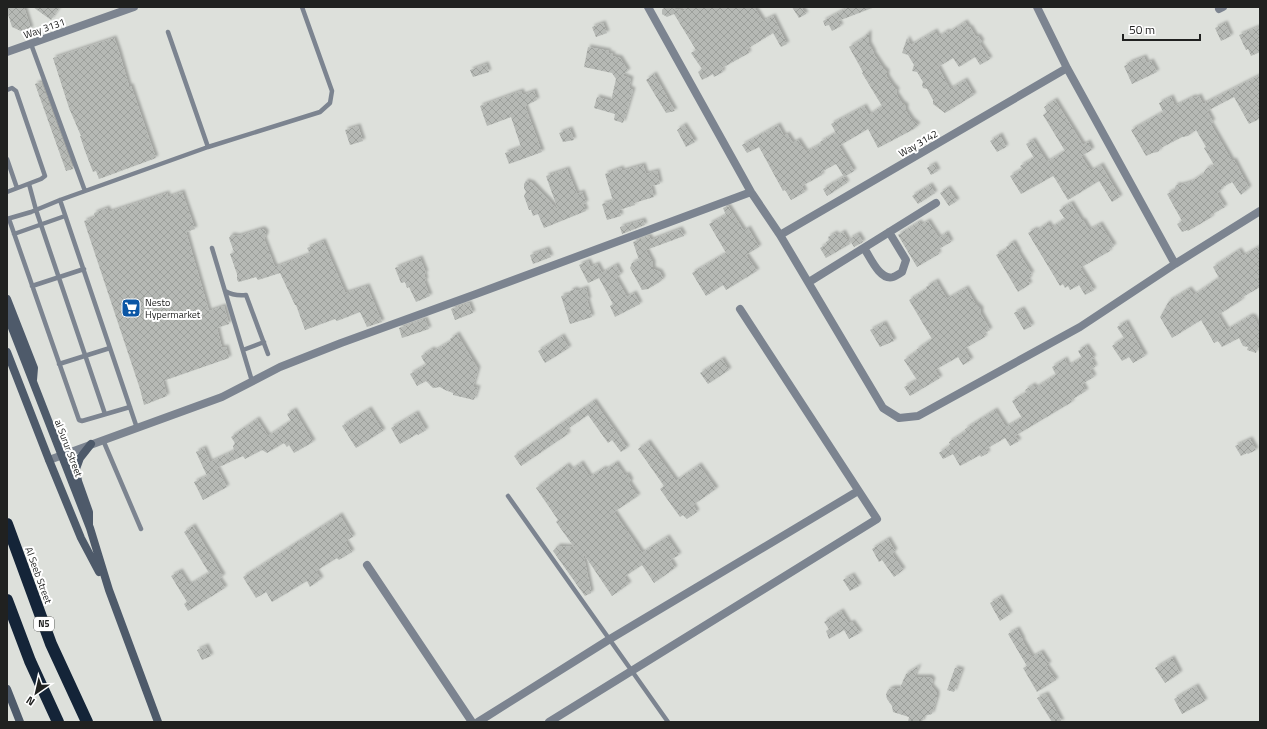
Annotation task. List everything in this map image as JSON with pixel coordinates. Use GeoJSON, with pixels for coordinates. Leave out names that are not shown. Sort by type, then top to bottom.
{"type":"FeatureCollection","features":[{"type":"Feature","properties":{"kind":"highway","name":"Al Seeb Street"},"geometry":{"type":"LineString","coordinates":[[7,524],[52,644],[87,722]]}},
{"type":"Feature","properties":{"kind":"highway","name":"N5"},"geometry":{"type":"LineString","coordinates":[[7,600],[30,661],[58,722]]}},
{"type":"Feature","properties":{"kind":"highway"},"geometry":{"type":"LineString","coordinates":[[30,661],[53,722]]}},
{"type":"Feature","properties":{"kind":"street","name":"Way 3131"},"geometry":{"type":"LineString","coordinates":[[7,52],[134,7]]}},
{"type":"Feature","properties":{"kind":"street"},"geometry":{"type":"LineString","coordinates":[[648,7],[750,192],[780,235],[809,282],[883,408],[899,418],[918,416],[1080,327],[1175,264],[1260,211]]}},
{"type":"Feature","properties":{"kind":"street"},"geometry":{"type":"LineString","coordinates":[[1037,7],[1067,68],[1175,264]]}},
{"type":"Feature","properties":{"kind":"street","name":"Way 3142"},"geometry":{"type":"LineString","coordinates":[[780,235],[1067,68]]}},
{"type":"Feature","properties":{"kind":"street"},"geometry":{"type":"LineString","coordinates":[[49,460],[222,397],[280,367],[341,342],[476,294],[750,192]]}},
{"type":"Feature","properties":{"kind":"street"},"geometry":{"type":"LineString","coordinates":[[809,282],[936,203]]}},
{"type":"Feature","properties":{"kind":"street"},"geometry":{"type":"LineString","coordinates":[[864,248],[880,273],[886,277],[893,277],[902,272],[906,260],[889,232]]}},
{"type":"Feature","properties":{"kind":"street"},"geometry":{"type":"LineString","coordinates":[[7,299],[34,368],[33,383]]}},
{"type":"Feature","properties":{"kind":"street"},"geometry":{"type":"LineString","coordinates":[[549,722],[877,519],[740,309]]}},
{"type":"Feature","properties":{"kind":"street","name":"al Surur Street"},"geometry":{"type":"LineString","coordinates":[[7,315],[90,528],[109,590],[158,722]]}},
{"type":"Feature","properties":{"kind":"street","name":"al Surur Street"},"geometry":{"type":"LineString","coordinates":[[7,352],[81,538],[109,590]]}},
{"type":"Feature","properties":{"kind":"street"},"geometry":{"type":"LineString","coordinates":[[90,528],[89,512],[78,481],[76,469],[80,458],[91,444]]}},
{"type":"Feature","properties":{"kind":"street"},"geometry":{"type":"LineString","coordinates":[[478,722],[610,639],[858,491]]}},
{"type":"Feature","properties":{"kind":"street"},"geometry":{"type":"LineString","coordinates":[[367,565],[472,722]]}},
{"type":"Feature","properties":{"kind":"street"},"geometry":{"type":"LineString","coordinates":[[7,689],[20,722]]}},
{"type":"Feature","properties":{"kind":"lane"},"geometry":{"type":"LineString","coordinates":[[130,407],[82,421],[79,420],[8,219],[208,147],[320,112],[330,103],[332,91],[302,7]]}},
{"type":"Feature","properties":{"kind":"lane"},"geometry":{"type":"LineString","coordinates":[[168,32],[208,147]]}},
{"type":"Feature","properties":{"kind":"lane"},"geometry":{"type":"LineString","coordinates":[[31,44],[85,191]]}},
{"type":"Feature","properties":{"kind":"lane"},"geometry":{"type":"LineString","coordinates":[[7,90],[12,88],[16,91],[45,174],[44,178],[7,192]]}},
{"type":"Feature","properties":{"kind":"lane"},"geometry":{"type":"LineString","coordinates":[[7,159],[17,188]]}},
{"type":"Feature","properties":{"kind":"lane"},"geometry":{"type":"LineString","coordinates":[[29,184],[36,210],[105,414]]}},
{"type":"Feature","properties":{"kind":"lane"},"geometry":{"type":"LineString","coordinates":[[60,200],[137,428]]}},
{"type":"Feature","properties":{"kind":"lane"},"geometry":{"type":"LineString","coordinates":[[14,234],[65,216]]}},
{"type":"Feature","properties":{"kind":"lane"},"geometry":{"type":"LineString","coordinates":[[212,248],[252,381]]}},
{"type":"Feature","properties":{"kind":"lane"},"geometry":{"type":"LineString","coordinates":[[32,286],[84,269]]}},
{"type":"Feature","properties":{"kind":"lane"},"geometry":{"type":"LineString","coordinates":[[225,291],[238,296],[246,295],[268,354]]}},
{"type":"Feature","properties":{"kind":"lane"},"geometry":{"type":"LineString","coordinates":[[243,350],[264,342]]}},
{"type":"Feature","properties":{"kind":"lane"},"geometry":{"type":"LineString","coordinates":[[59,364],[110,348]]}},
{"type":"Feature","properties":{"kind":"lane"},"geometry":{"type":"LineString","coordinates":[[103,440],[141,529]]}},
{"type":"Feature","properties":{"kind":"lane"},"geometry":{"type":"LineString","coordinates":[[508,496],[668,722]]}},
{"type":"Feature","properties":{"kind":"building"},"geometry":{"type":"Polygon","coordinates":[[[7,7],[24,7],[31,29],[23,32],[12,27],[7,7]]]}},
{"type":"Feature","properties":{"kind":"building"},"geometry":{"type":"Polygon","coordinates":[[[33,7],[60,7],[51,20],[33,7]]]}},
{"type":"Feature","properties":{"kind":"building"},"geometry":{"type":"Polygon","coordinates":[[[665,7],[686,11],[683,7],[754,7],[763,21],[773,16],[787,44],[781,47],[773,33],[747,49],[749,53],[722,68],[723,72],[714,77],[713,74],[702,80],[698,72],[702,69],[691,53],[696,50],[674,14],[667,17],[662,14],[662,10],[665,7]]]}},
{"type":"Feature","properties":{"kind":"building"},"geometry":{"type":"Polygon","coordinates":[[[792,7],[801,7],[806,14],[799,18],[792,7]]]}},
{"type":"Feature","properties":{"kind":"building"},"geometry":{"type":"Polygon","coordinates":[[[849,7],[872,8],[838,21],[841,26],[832,31],[829,25],[825,26],[823,21],[849,7]]]}},
{"type":"Feature","properties":{"kind":"building"},"geometry":{"type":"Polygon","coordinates":[[[965,22],[976,37],[978,36],[982,42],[980,44],[990,59],[980,65],[975,57],[959,67],[953,58],[938,67],[950,89],[965,80],[974,95],[945,113],[933,104],[933,100],[927,89],[923,88],[923,82],[917,72],[912,71],[914,65],[908,55],[902,53],[907,38],[911,45],[935,31],[938,37],[947,31],[948,33],[965,22]]]}},
{"type":"Feature","properties":{"kind":"building"},"geometry":{"type":"Polygon","coordinates":[[[603,23],[607,33],[596,37],[592,27],[603,23]]]}},
{"type":"Feature","properties":{"kind":"building"},"geometry":{"type":"Polygon","coordinates":[[[1225,23],[1231,36],[1221,41],[1215,28],[1225,23]]]}},
{"type":"Feature","properties":{"kind":"building"},"geometry":{"type":"Polygon","coordinates":[[[1260,26],[1260,52],[1251,56],[1248,49],[1246,50],[1239,35],[1260,26]]]}},
{"type":"Feature","properties":{"kind":"building"},"geometry":{"type":"Polygon","coordinates":[[[869,32],[869,44],[873,53],[887,72],[887,77],[897,90],[896,94],[906,106],[906,111],[912,120],[918,125],[914,129],[878,148],[868,129],[839,146],[854,171],[844,177],[836,164],[821,172],[822,175],[802,186],[805,192],[791,200],[785,190],[783,191],[759,147],[747,153],[742,145],[778,125],[784,136],[787,134],[793,143],[798,140],[806,152],[821,144],[820,142],[836,133],[831,124],[864,106],[869,115],[882,106],[862,73],[863,72],[849,47],[862,39],[869,32]]]}},
{"type":"Feature","properties":{"kind":"building"},"geometry":{"type":"Polygon","coordinates":[[[114,38],[129,86],[131,86],[156,158],[99,179],[96,171],[93,172],[85,151],[53,58],[114,38]]]}},
{"type":"Feature","properties":{"kind":"building"},"geometry":{"type":"Polygon","coordinates":[[[588,47],[609,51],[608,53],[613,54],[612,56],[620,58],[628,71],[622,75],[631,79],[629,88],[633,90],[623,123],[614,120],[615,114],[594,108],[597,97],[611,101],[616,79],[612,73],[584,67],[588,47]]]}},
{"type":"Feature","properties":{"kind":"building"},"geometry":{"type":"Polygon","coordinates":[[[1144,57],[1147,63],[1151,61],[1157,72],[1132,84],[1124,66],[1144,57]]]}},
{"type":"Feature","properties":{"kind":"building"},"geometry":{"type":"Polygon","coordinates":[[[486,64],[489,72],[473,77],[470,70],[486,64]]]}},
{"type":"Feature","properties":{"kind":"building"},"geometry":{"type":"Polygon","coordinates":[[[654,74],[675,111],[666,113],[646,80],[654,74]]]}},
{"type":"Feature","properties":{"kind":"building"},"geometry":{"type":"Polygon","coordinates":[[[1260,75],[1260,117],[1257,120],[1249,124],[1234,97],[1207,111],[1213,122],[1210,123],[1232,161],[1234,160],[1249,188],[1241,195],[1232,182],[1223,187],[1217,194],[1225,207],[1211,215],[1212,217],[1188,231],[1182,232],[1177,224],[1182,221],[1167,194],[1174,190],[1176,185],[1191,182],[1203,174],[1206,169],[1214,165],[1204,148],[1206,147],[1196,130],[1188,136],[1182,137],[1161,148],[1158,152],[1146,156],[1131,130],[1163,112],[1159,103],[1171,97],[1175,106],[1193,97],[1195,98],[1199,96],[1203,104],[1260,75]]]}},
{"type":"Feature","properties":{"kind":"building"},"geometry":{"type":"Polygon","coordinates":[[[41,82],[73,169],[66,171],[35,84],[41,82]]]}},
{"type":"Feature","properties":{"kind":"building"},"geometry":{"type":"Polygon","coordinates":[[[521,91],[523,95],[534,91],[537,100],[525,106],[542,152],[509,164],[505,153],[521,147],[511,117],[487,126],[480,106],[521,91]]]}},
{"type":"Feature","properties":{"kind":"building"},"geometry":{"type":"Polygon","coordinates":[[[1055,100],[1083,145],[1088,142],[1092,150],[1081,156],[1091,171],[1101,165],[1120,197],[1112,202],[1099,181],[1068,200],[1053,176],[1021,194],[1010,176],[1022,169],[1020,166],[1034,158],[1026,144],[1033,140],[1047,162],[1065,151],[1043,115],[1047,112],[1044,107],[1055,100]]]}},
{"type":"Feature","properties":{"kind":"building"},"geometry":{"type":"Polygon","coordinates":[[[684,125],[695,142],[686,147],[677,130],[684,125]]]}},
{"type":"Feature","properties":{"kind":"building"},"geometry":{"type":"Polygon","coordinates":[[[358,126],[363,141],[350,145],[345,130],[358,126]]]}},
{"type":"Feature","properties":{"kind":"building"},"geometry":{"type":"Polygon","coordinates":[[[570,129],[574,140],[563,142],[559,133],[570,129]]]}},
{"type":"Feature","properties":{"kind":"building"},"geometry":{"type":"Polygon","coordinates":[[[1000,135],[1006,147],[997,152],[990,141],[1000,135]]]}},
{"type":"Feature","properties":{"kind":"building"},"geometry":{"type":"Polygon","coordinates":[[[934,164],[938,171],[931,175],[927,168],[934,164]]]}},
{"type":"Feature","properties":{"kind":"building"},"geometry":{"type":"Polygon","coordinates":[[[643,165],[646,174],[657,171],[660,184],[651,186],[654,197],[634,203],[635,205],[619,210],[621,216],[607,220],[602,204],[613,201],[605,174],[621,168],[622,171],[643,165]]]}},
{"type":"Feature","properties":{"kind":"building"},"geometry":{"type":"Polygon","coordinates":[[[567,169],[577,194],[582,192],[586,203],[583,204],[586,211],[544,228],[538,214],[533,216],[531,210],[529,210],[524,196],[526,192],[524,184],[526,181],[532,183],[558,210],[546,176],[567,169]]]}},
{"type":"Feature","properties":{"kind":"building"},"geometry":{"type":"Polygon","coordinates":[[[843,177],[847,183],[827,196],[823,189],[843,177]]]}},
{"type":"Feature","properties":{"kind":"building"},"geometry":{"type":"Polygon","coordinates":[[[930,185],[935,193],[918,204],[912,196],[930,185]]]}},
{"type":"Feature","properties":{"kind":"building"},"geometry":{"type":"Polygon","coordinates":[[[948,188],[957,201],[949,206],[940,193],[948,188]]]}},
{"type":"Feature","properties":{"kind":"building"},"geometry":{"type":"Polygon","coordinates":[[[182,192],[195,229],[186,232],[209,311],[224,306],[229,324],[217,328],[222,348],[226,347],[229,358],[163,381],[167,396],[144,405],[84,221],[95,217],[94,213],[107,208],[109,212],[167,193],[168,197],[182,192]]]}},
{"type":"Feature","properties":{"kind":"building"},"geometry":{"type":"Polygon","coordinates":[[[1071,203],[1089,230],[1100,224],[1114,246],[1109,249],[1110,251],[1080,268],[1094,290],[1085,295],[1079,285],[1070,290],[1068,286],[1065,288],[1063,284],[1060,286],[1028,233],[1035,229],[1036,231],[1048,223],[1051,228],[1065,219],[1059,210],[1071,203]]]}},
{"type":"Feature","properties":{"kind":"building"},"geometry":{"type":"Polygon","coordinates":[[[728,206],[744,231],[748,228],[759,247],[746,255],[757,271],[726,290],[723,285],[706,296],[692,273],[726,253],[709,224],[726,215],[723,208],[728,206]]]}},
{"type":"Feature","properties":{"kind":"building"},"geometry":{"type":"Polygon","coordinates":[[[643,220],[645,225],[622,234],[620,227],[643,220]]]}},
{"type":"Feature","properties":{"kind":"building"},"geometry":{"type":"Polygon","coordinates":[[[928,221],[939,238],[946,233],[951,242],[937,250],[939,254],[917,267],[898,235],[919,222],[921,225],[928,221]]]}},
{"type":"Feature","properties":{"kind":"building"},"geometry":{"type":"Polygon","coordinates":[[[261,229],[266,232],[264,239],[275,267],[310,254],[307,248],[323,241],[345,292],[346,293],[367,286],[382,322],[367,327],[360,312],[337,321],[335,319],[305,330],[296,305],[280,273],[258,280],[256,277],[239,282],[237,280],[237,274],[230,254],[234,252],[229,238],[231,235],[238,236],[261,229]]]}},
{"type":"Feature","properties":{"kind":"building"},"geometry":{"type":"Polygon","coordinates":[[[680,229],[684,236],[646,250],[653,263],[653,269],[660,272],[663,278],[661,281],[648,289],[642,290],[630,268],[632,263],[639,260],[633,242],[649,236],[651,240],[680,229]]]}},
{"type":"Feature","properties":{"kind":"building"},"geometry":{"type":"Polygon","coordinates":[[[843,232],[850,244],[826,258],[820,248],[827,244],[826,242],[829,240],[828,237],[835,233],[837,236],[843,232]]]}},
{"type":"Feature","properties":{"kind":"building"},"geometry":{"type":"Polygon","coordinates":[[[858,234],[863,242],[854,247],[849,239],[858,234]]]}},
{"type":"Feature","properties":{"kind":"building"},"geometry":{"type":"Polygon","coordinates":[[[1013,242],[1032,274],[1029,275],[1030,278],[1027,280],[1030,284],[1018,292],[996,255],[1007,249],[1006,247],[1013,242]]]}},
{"type":"Feature","properties":{"kind":"building"},"geometry":{"type":"Polygon","coordinates":[[[1260,246],[1260,276],[1257,278],[1260,287],[1241,298],[1242,300],[1218,315],[1227,330],[1250,316],[1254,317],[1260,330],[1260,347],[1257,349],[1256,353],[1247,350],[1248,347],[1243,346],[1239,338],[1222,347],[1218,341],[1214,343],[1201,320],[1172,338],[1160,317],[1169,301],[1189,289],[1194,295],[1219,278],[1213,267],[1239,250],[1243,256],[1260,246]]]}},
{"type":"Feature","properties":{"kind":"building"},"geometry":{"type":"Polygon","coordinates":[[[547,249],[551,257],[533,264],[530,255],[547,249]]]}},
{"type":"Feature","properties":{"kind":"building"},"geometry":{"type":"Polygon","coordinates":[[[420,258],[426,273],[424,274],[426,280],[424,281],[430,296],[416,302],[409,287],[407,288],[405,282],[401,283],[395,268],[420,258]]]}},
{"type":"Feature","properties":{"kind":"building"},"geometry":{"type":"Polygon","coordinates":[[[588,261],[591,267],[597,264],[602,273],[616,265],[621,274],[616,278],[627,297],[634,293],[640,304],[615,317],[610,306],[613,304],[599,278],[588,283],[579,265],[588,261]]]}},
{"type":"Feature","properties":{"kind":"building"},"geometry":{"type":"Polygon","coordinates":[[[936,281],[947,299],[966,288],[975,303],[981,309],[981,314],[990,330],[983,334],[985,337],[964,349],[971,360],[963,365],[958,357],[935,370],[940,378],[910,396],[904,387],[917,380],[904,360],[932,339],[909,300],[927,289],[926,287],[936,281]]]}},
{"type":"Feature","properties":{"kind":"building"},"geometry":{"type":"Polygon","coordinates":[[[586,288],[589,300],[587,300],[592,317],[570,324],[561,296],[570,294],[570,291],[575,289],[577,291],[586,288]]]}},
{"type":"Feature","properties":{"kind":"building"},"geometry":{"type":"Polygon","coordinates":[[[469,303],[473,313],[455,320],[451,309],[469,303]]]}},
{"type":"Feature","properties":{"kind":"building"},"geometry":{"type":"Polygon","coordinates":[[[1022,309],[1032,326],[1024,330],[1014,313],[1022,309]]]}},
{"type":"Feature","properties":{"kind":"building"},"geometry":{"type":"Polygon","coordinates":[[[425,319],[429,329],[402,338],[399,328],[425,319]]]}},
{"type":"Feature","properties":{"kind":"building"},"geometry":{"type":"Polygon","coordinates":[[[1126,322],[1145,356],[1133,363],[1129,357],[1122,361],[1112,346],[1124,338],[1117,327],[1126,322]]]}},
{"type":"Feature","properties":{"kind":"building"},"geometry":{"type":"Polygon","coordinates":[[[884,323],[894,341],[880,347],[870,330],[884,323]]]}},
{"type":"Feature","properties":{"kind":"building"},"geometry":{"type":"Polygon","coordinates":[[[457,334],[478,369],[473,387],[478,388],[474,400],[453,395],[453,393],[440,387],[433,388],[426,381],[417,386],[410,374],[426,365],[421,356],[432,349],[434,351],[451,341],[450,339],[457,334]]]}},
{"type":"Feature","properties":{"kind":"building"},"geometry":{"type":"Polygon","coordinates":[[[562,336],[569,348],[545,363],[538,351],[562,336]]]}},
{"type":"Feature","properties":{"kind":"building"},"geometry":{"type":"Polygon","coordinates":[[[1086,346],[1094,358],[1091,359],[1095,367],[1090,370],[1094,377],[1082,384],[1086,391],[1071,400],[1072,402],[1015,436],[1019,441],[1010,446],[1005,438],[986,449],[988,453],[981,457],[980,455],[960,466],[953,454],[943,459],[939,453],[950,445],[949,442],[966,431],[965,429],[995,410],[1006,427],[1022,418],[1012,401],[1027,392],[1025,390],[1033,385],[1035,388],[1056,375],[1052,367],[1065,359],[1068,366],[1082,358],[1078,351],[1086,346]]]}},
{"type":"Feature","properties":{"kind":"building"},"geometry":{"type":"Polygon","coordinates":[[[722,359],[729,370],[708,384],[700,373],[722,359]]]}},
{"type":"Feature","properties":{"kind":"building"},"geometry":{"type":"Polygon","coordinates":[[[594,401],[627,448],[621,452],[612,440],[608,443],[588,415],[566,430],[568,434],[521,466],[514,456],[594,401]]]}},
{"type":"Feature","properties":{"kind":"building"},"geometry":{"type":"Polygon","coordinates":[[[369,409],[383,431],[356,448],[342,426],[369,409]]]}},
{"type":"Feature","properties":{"kind":"building"},"geometry":{"type":"Polygon","coordinates":[[[294,410],[313,442],[294,453],[289,445],[287,447],[284,443],[267,453],[262,450],[245,459],[243,456],[217,468],[227,487],[203,500],[194,482],[207,476],[196,452],[204,448],[210,462],[234,451],[233,446],[235,443],[231,437],[257,419],[268,436],[291,421],[287,414],[294,410]]]}},
{"type":"Feature","properties":{"kind":"building"},"geometry":{"type":"Polygon","coordinates":[[[416,413],[426,430],[400,444],[391,428],[416,413]]]}},
{"type":"Feature","properties":{"kind":"building"},"geometry":{"type":"Polygon","coordinates":[[[1250,439],[1256,450],[1241,456],[1235,446],[1250,439]]]}},
{"type":"Feature","properties":{"kind":"building"},"geometry":{"type":"Polygon","coordinates":[[[648,442],[676,481],[699,465],[716,489],[693,505],[697,512],[687,519],[683,515],[680,517],[660,489],[664,486],[638,449],[648,442]]]}},
{"type":"Feature","properties":{"kind":"building"},"geometry":{"type":"Polygon","coordinates":[[[581,463],[590,477],[604,468],[605,470],[616,463],[625,476],[627,474],[631,481],[629,483],[638,496],[614,512],[642,553],[667,537],[679,555],[670,560],[675,568],[654,583],[642,565],[624,577],[629,584],[612,596],[583,553],[591,591],[591,593],[585,596],[553,551],[558,546],[574,547],[556,522],[558,520],[536,488],[567,465],[571,470],[581,463]]]}},
{"type":"Feature","properties":{"kind":"building"},"geometry":{"type":"Polygon","coordinates":[[[340,515],[353,537],[345,541],[352,552],[339,560],[337,558],[316,571],[321,579],[310,587],[307,581],[272,602],[266,592],[256,598],[243,577],[340,515]]]}},
{"type":"Feature","properties":{"kind":"building"},"geometry":{"type":"Polygon","coordinates":[[[193,526],[223,576],[219,579],[225,588],[188,611],[184,604],[187,602],[171,576],[180,571],[189,585],[209,573],[184,532],[193,526]]]}},
{"type":"Feature","properties":{"kind":"building"},"geometry":{"type":"Polygon","coordinates":[[[888,539],[895,551],[892,554],[903,570],[894,577],[882,560],[879,562],[872,549],[888,539]]]}},
{"type":"Feature","properties":{"kind":"building"},"geometry":{"type":"Polygon","coordinates":[[[852,575],[859,586],[850,591],[843,580],[852,575]]]}},
{"type":"Feature","properties":{"kind":"building"},"geometry":{"type":"Polygon","coordinates":[[[1000,597],[1010,614],[1000,621],[990,603],[1000,597]]]}},
{"type":"Feature","properties":{"kind":"building"},"geometry":{"type":"Polygon","coordinates":[[[841,611],[849,624],[852,622],[860,633],[849,639],[844,630],[829,639],[826,631],[829,629],[824,622],[841,611]]]}},
{"type":"Feature","properties":{"kind":"building"},"geometry":{"type":"Polygon","coordinates":[[[1017,629],[1032,657],[1041,652],[1049,664],[1046,666],[1056,680],[1037,692],[1023,668],[1027,666],[1008,634],[1017,629]]]}},
{"type":"Feature","properties":{"kind":"building"},"geometry":{"type":"Polygon","coordinates":[[[206,646],[211,656],[202,660],[197,650],[206,646]]]}},
{"type":"Feature","properties":{"kind":"building"},"geometry":{"type":"Polygon","coordinates":[[[1172,658],[1180,673],[1165,683],[1155,668],[1172,658]]]}},
{"type":"Feature","properties":{"kind":"building"},"geometry":{"type":"Polygon","coordinates":[[[919,666],[914,677],[930,677],[933,680],[931,686],[937,693],[937,697],[932,714],[924,716],[922,722],[908,722],[909,717],[893,712],[892,706],[887,699],[886,694],[888,690],[892,688],[900,688],[906,674],[919,666]]]}},
{"type":"Feature","properties":{"kind":"building"},"geometry":{"type":"Polygon","coordinates":[[[955,668],[962,670],[954,692],[947,690],[955,668]]]}},
{"type":"Feature","properties":{"kind":"building"},"geometry":{"type":"Polygon","coordinates":[[[1196,686],[1205,701],[1182,714],[1174,699],[1196,686]]]}},
{"type":"Feature","properties":{"kind":"building"},"geometry":{"type":"Polygon","coordinates":[[[1046,694],[1062,722],[1052,722],[1037,698],[1046,694]]]}},
{"type":"Feature","properties":{"kind":"place","name":"Nesto Hypermarket"},"geometry":{"type":"Point","coordinates":[131,308]}}]}
